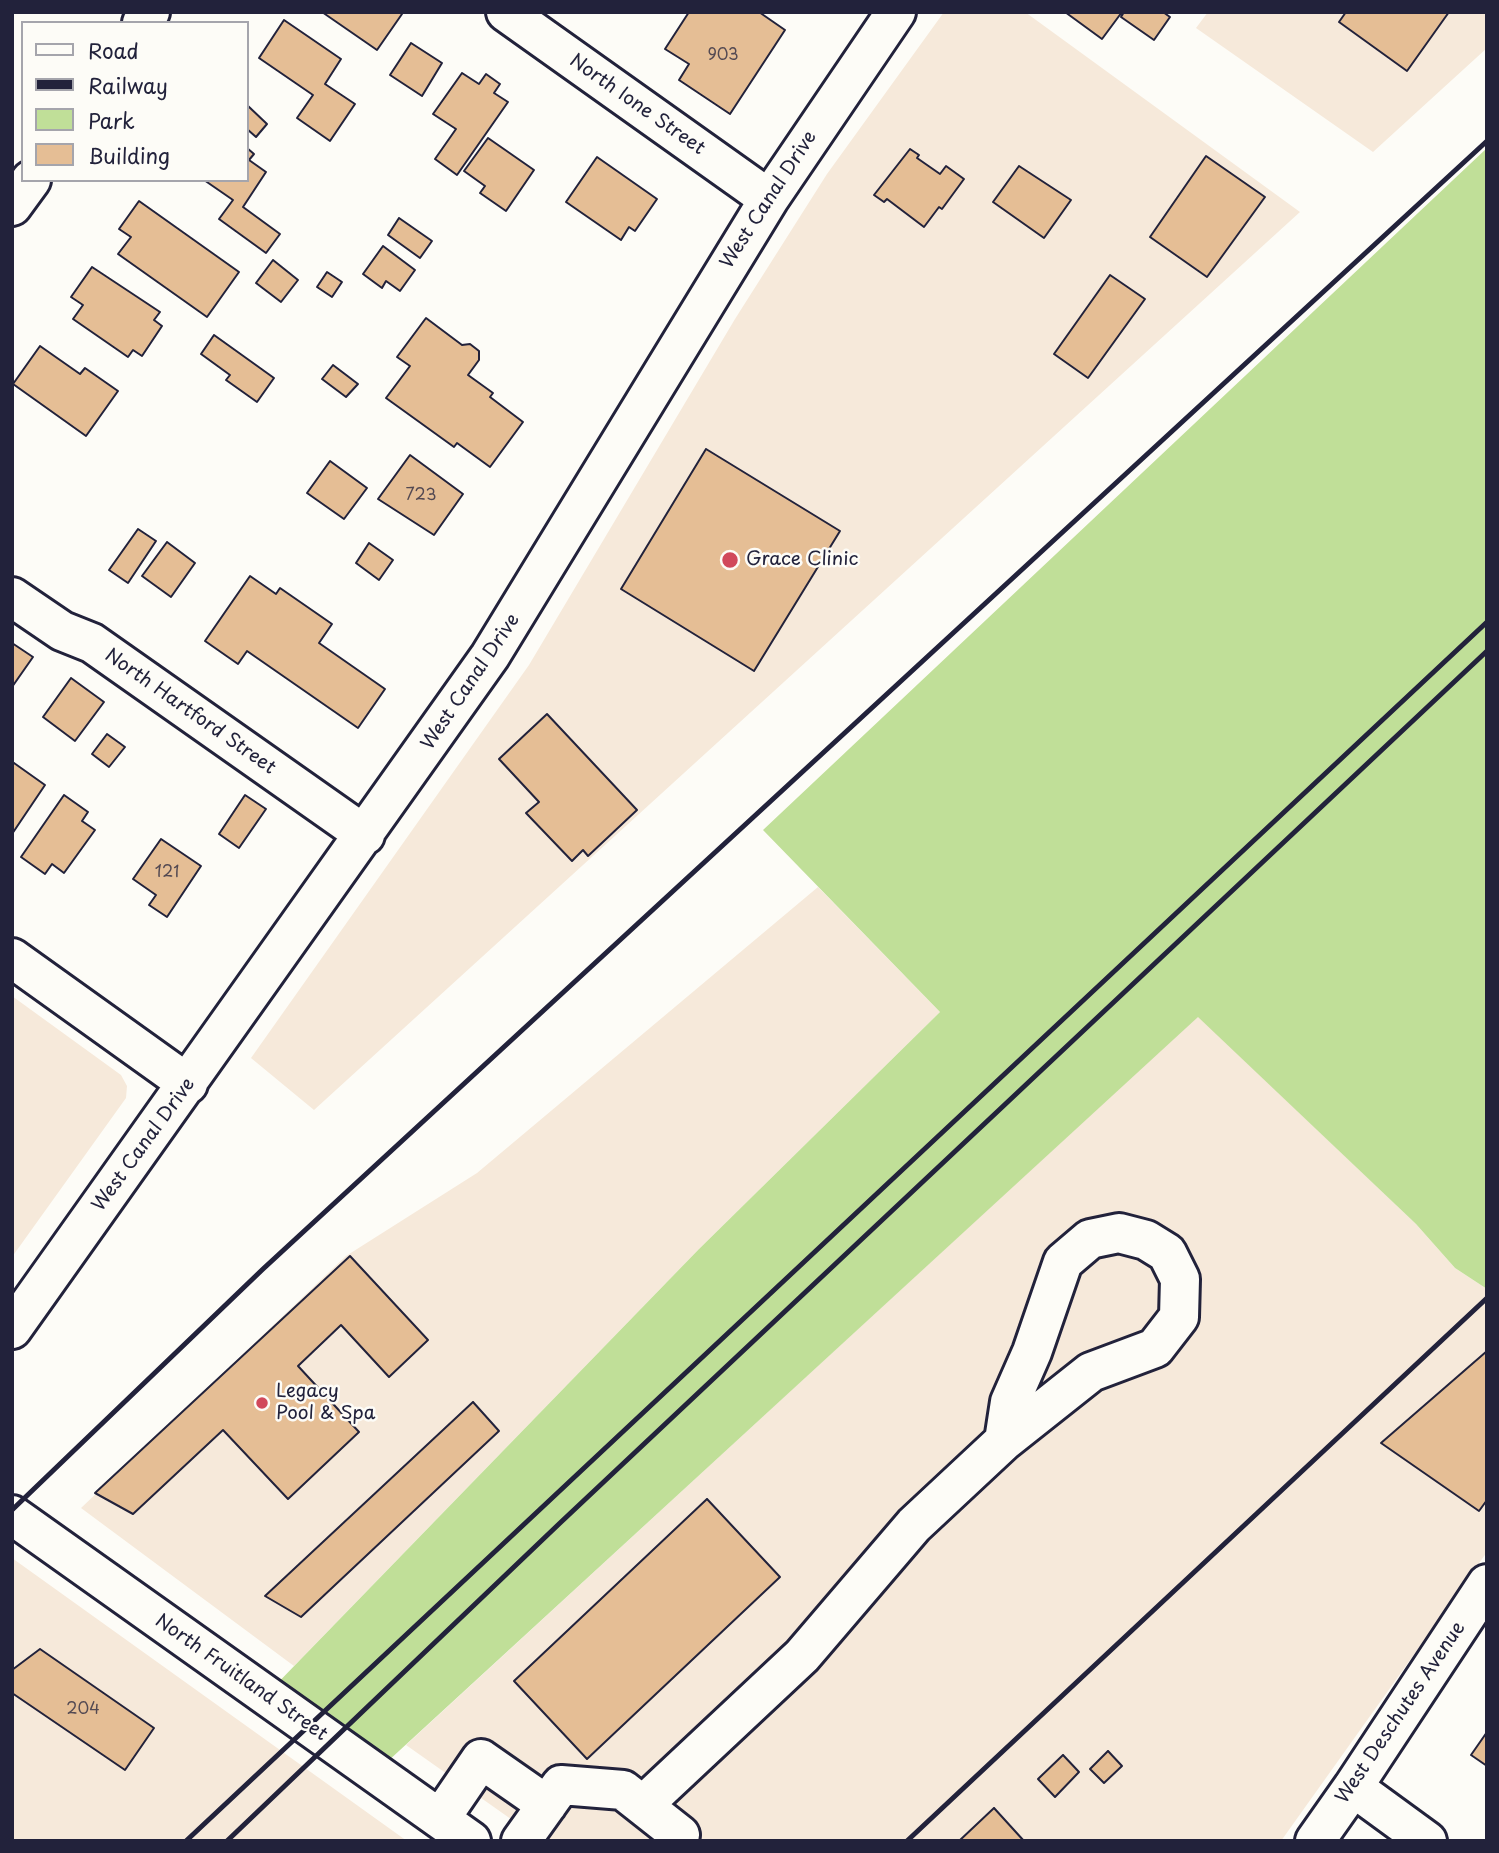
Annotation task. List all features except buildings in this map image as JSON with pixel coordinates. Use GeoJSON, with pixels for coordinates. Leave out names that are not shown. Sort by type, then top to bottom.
{"type":"FeatureCollection","features":[{"type":"Feature","properties":{"kind":"street","name":"North Ione Street"},"geometry":{"type":"LineString","coordinates":[[506,12],[769,199]]}},
{"type":"Feature","properties":{"kind":"street","name":"West Canal Drive"},"geometry":{"type":"LineString","coordinates":[[12,1329],[490,656],[530,594],[710,292],[769,199],[896,12]]}},
{"type":"Feature","properties":{"kind":"street"},"geometry":{"type":"LineString","coordinates":[[12,206],[30,182]]}},
{"type":"Feature","properties":{"kind":"street","name":"North Hartford Street"},"geometry":{"type":"LineString","coordinates":[[12,597],[62,631],[92,643],[365,835]]}},
{"type":"Feature","properties":{"kind":"street"},"geometry":{"type":"LineString","coordinates":[[12,958],[188,1084]]}},
{"type":"Feature","properties":{"kind":"street"},"geometry":{"type":"LineString","coordinates":[[643,1805],[802,1656],[914,1525],[1004,1441],[1091,1372],[1155,1349],[1179,1317],[1180,1279],[1167,1253],[1146,1240],[1119,1233],[1090,1239],[1063,1262],[1032,1352],[1010,1402],[1004,1441]]}},
{"type":"Feature","properties":{"kind":"street","name":"North Fruitland Street"},"geometry":{"type":"LineString","coordinates":[[12,1515],[471,1841]]}},
{"type":"Feature","properties":{"kind":"street","name":"West Deschutes Avenue"},"geometry":{"type":"LineString","coordinates":[[1315,1841],[1487,1584]]}},
{"type":"Feature","properties":{"kind":"street"},"geometry":{"type":"LineString","coordinates":[[440,1819],[481,1759],[547,1805]]}},
{"type":"Feature","properties":{"kind":"street"},"geometry":{"type":"LineString","coordinates":[[521,1841],[561,1785],[623,1790],[680,1835],[676,1841]]}},
{"type":"Feature","properties":{"kind":"street"},"geometry":{"type":"LineString","coordinates":[[1353,1787],[1427,1841]]}},
{"type":"Feature","properties":{"kind":"shaded area"},"geometry":{"type":"Polygon","coordinates":[[[944,12],[1025,12],[1300,212],[314,1110],[251,1058],[529,665],[735,319],[827,174],[944,12]]]}},
{"type":"Feature","properties":{"kind":"shaded area"},"geometry":{"type":"Polygon","coordinates":[[[1208,12],[1487,12],[1487,48],[1373,152],[1196,28],[1208,12]]]}},
{"type":"Feature","properties":{"kind":"shaded area"},"geometry":{"type":"Polygon","coordinates":[[[818,887],[940,1012],[699,1249],[294,1666],[81,1508],[346,1256],[477,1173],[818,887]]]}},
{"type":"Feature","properties":{"kind":"shaded area"},"geometry":{"type":"Polygon","coordinates":[[[12,996],[121,1075],[127,1086],[126,1098],[12,1257],[12,996]]]}},
{"type":"Feature","properties":{"kind":"shaded area"},"geometry":{"type":"Polygon","coordinates":[[[1198,1016],[1416,1224],[1455,1268],[1487,1289],[1487,1552],[1281,1841],[542,1841],[406,1745],[1198,1016]]]}},
{"type":"Feature","properties":{"kind":"shaded area"},"geometry":{"type":"Polygon","coordinates":[[[12,1558],[407,1841],[12,1841],[12,1558]]]}},
{"type":"Feature","properties":{"kind":"green space"},"geometry":{"type":"Polygon","coordinates":[[[1487,148],[1487,1289],[1455,1268],[1416,1224],[1198,1017],[375,1773],[266,1695],[699,1249],[940,1012],[763,830],[1487,148]]]}},
{"type":"Feature","properties":{"kind":"railway"},"geometry":{"type":"LineString","coordinates":[[12,1510],[263,1269],[1487,141]]}},
{"type":"Feature","properties":{"kind":"railway"},"geometry":{"type":"LineString","coordinates":[[186,1841],[1487,622]]}},
{"type":"Feature","properties":{"kind":"railway"},"geometry":{"type":"LineString","coordinates":[[227,1841],[560,1523],[1487,651]]}},
{"type":"Feature","properties":{"kind":"railway"},"geometry":{"type":"LineString","coordinates":[[907,1841],[1487,1298]]}},
{"type":"Feature","properties":{"kind":"place","name":"Grace Clinic"},"geometry":{"type":"Point","coordinates":[730,560]}},
{"type":"Feature","properties":{"kind":"place","name":"Legacy Pool & Spa"},"geometry":{"type":"Point","coordinates":[262,1403]}}]}
